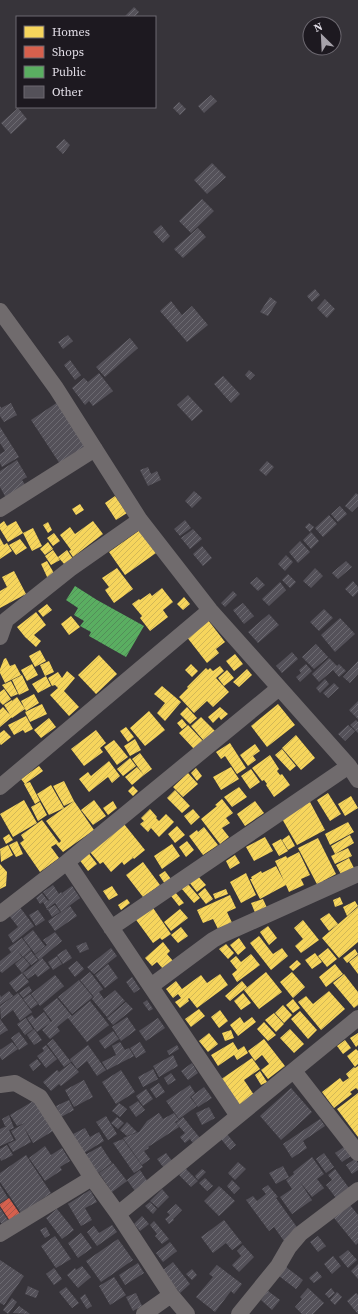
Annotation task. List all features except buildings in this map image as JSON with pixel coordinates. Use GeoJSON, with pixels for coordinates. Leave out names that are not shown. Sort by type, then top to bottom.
{"type":"FeatureCollection","features":[{"type":"Feature","properties":{"kind":"street"},"geometry":{"type":"LineString","coordinates":[[0,311],[56,388],[140,520],[210,610],[349,766],[358,780]]}},
{"type":"Feature","properties":{"kind":"street"},"geometry":{"type":"LineString","coordinates":[[0,509],[95,448]]}},
{"type":"Feature","properties":{"kind":"street"},"geometry":{"type":"LineString","coordinates":[[0,637],[6,620],[70,569],[140,520]]}},
{"type":"Feature","properties":{"kind":"street"},"geometry":{"type":"LineString","coordinates":[[0,787],[210,610]]}},
{"type":"Feature","properties":{"kind":"street"},"geometry":{"type":"LineString","coordinates":[[0,914],[67,862],[279,688]]}},
{"type":"Feature","properties":{"kind":"street"},"geometry":{"type":"LineString","coordinates":[[111,928],[349,766]]}},
{"type":"Feature","properties":{"kind":"street"},"geometry":{"type":"LineString","coordinates":[[67,862],[238,1116]]}},
{"type":"Feature","properties":{"kind":"street"},"geometry":{"type":"LineString","coordinates":[[151,986],[222,935],[358,874]]}},
{"type":"Feature","properties":{"kind":"street"},"geometry":{"type":"LineString","coordinates":[[118,1214],[358,1018]]}},
{"type":"Feature","properties":{"kind":"street"},"geometry":{"type":"LineString","coordinates":[[294,1071],[358,1153]]}},
{"type":"Feature","properties":{"kind":"street"},"geometry":{"type":"LineString","coordinates":[[0,1085],[15,1083],[40,1096],[92,1178],[118,1214],[171,1295],[187,1314]]}},
{"type":"Feature","properties":{"kind":"street"},"geometry":{"type":"LineString","coordinates":[[0,1234],[92,1178]]}},
{"type":"Feature","properties":{"kind":"street"},"geometry":{"type":"LineString","coordinates":[[239,1314],[278,1266],[289,1247],[300,1234],[358,1190]]}},
{"type":"Feature","properties":{"kind":"street"},"geometry":{"type":"LineString","coordinates":[[144,1314],[171,1295]]}}]}
